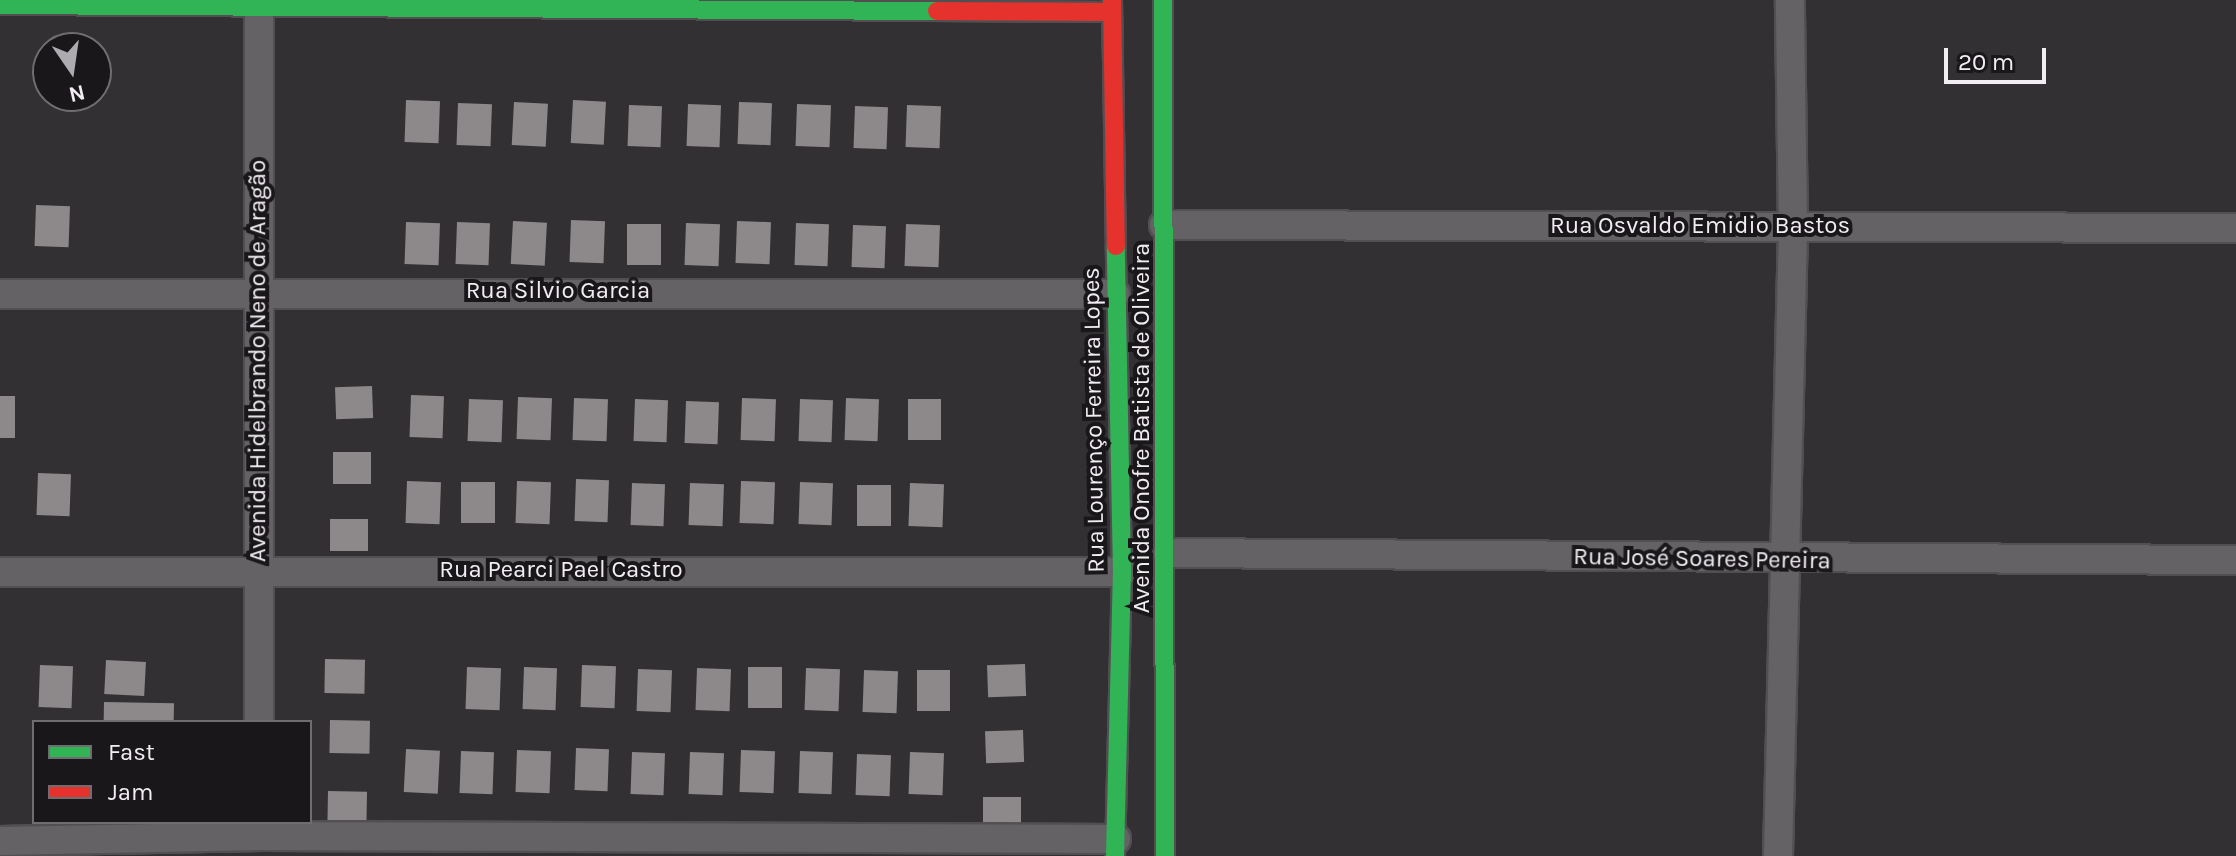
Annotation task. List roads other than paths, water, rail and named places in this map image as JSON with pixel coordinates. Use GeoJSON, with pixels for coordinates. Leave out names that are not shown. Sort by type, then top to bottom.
{"type":"FeatureCollection","features":[{"type":"Feature","properties":{"kind":"street","name":"Avenida Onofre Batista de Oliveira"},"geometry":{"type":"LineString","coordinates":[[1163,0],[1168,553],[1165,856]]}},
{"type":"Feature","properties":{"kind":"street"},"geometry":{"type":"LineString","coordinates":[[1778,856],[1793,227],[1790,0]]}},
{"type":"Feature","properties":{"kind":"street","name":"Avenida Hidelbrando Neno de Aragão"},"geometry":{"type":"LineString","coordinates":[[259,3],[261,290],[256,569],[259,720]]}},
{"type":"Feature","properties":{"kind":"street"},"geometry":{"type":"LineString","coordinates":[[0,5],[1112,6]]}},
{"type":"Feature","properties":{"kind":"street","name":"Rua Lourenço Ferreira Lopes"},"geometry":{"type":"LineString","coordinates":[[1112,6],[1122,572],[1116,848]]}},
{"type":"Feature","properties":{"kind":"street","name":"Rua Osvaldo Emidio Bastos"},"geometry":{"type":"LineString","coordinates":[[1164,225],[2236,228]]}},
{"type":"Feature","properties":{"kind":"street","name":"Rua Silvio Garcia"},"geometry":{"type":"LineString","coordinates":[[0,294],[261,290],[1115,294]]}},
{"type":"Feature","properties":{"kind":"street","name":"Rua José Soares Pereira"},"geometry":{"type":"LineString","coordinates":[[1168,553],[1785,560],[2236,560]]}},
{"type":"Feature","properties":{"kind":"street","name":"Rua Pearci Pael Castro"},"geometry":{"type":"LineString","coordinates":[[0,572],[256,569],[1122,572]]}},
{"type":"Feature","properties":{"kind":"street"},"geometry":{"type":"LineString","coordinates":[[0,841],[262,838],[1116,848]]}}]}
